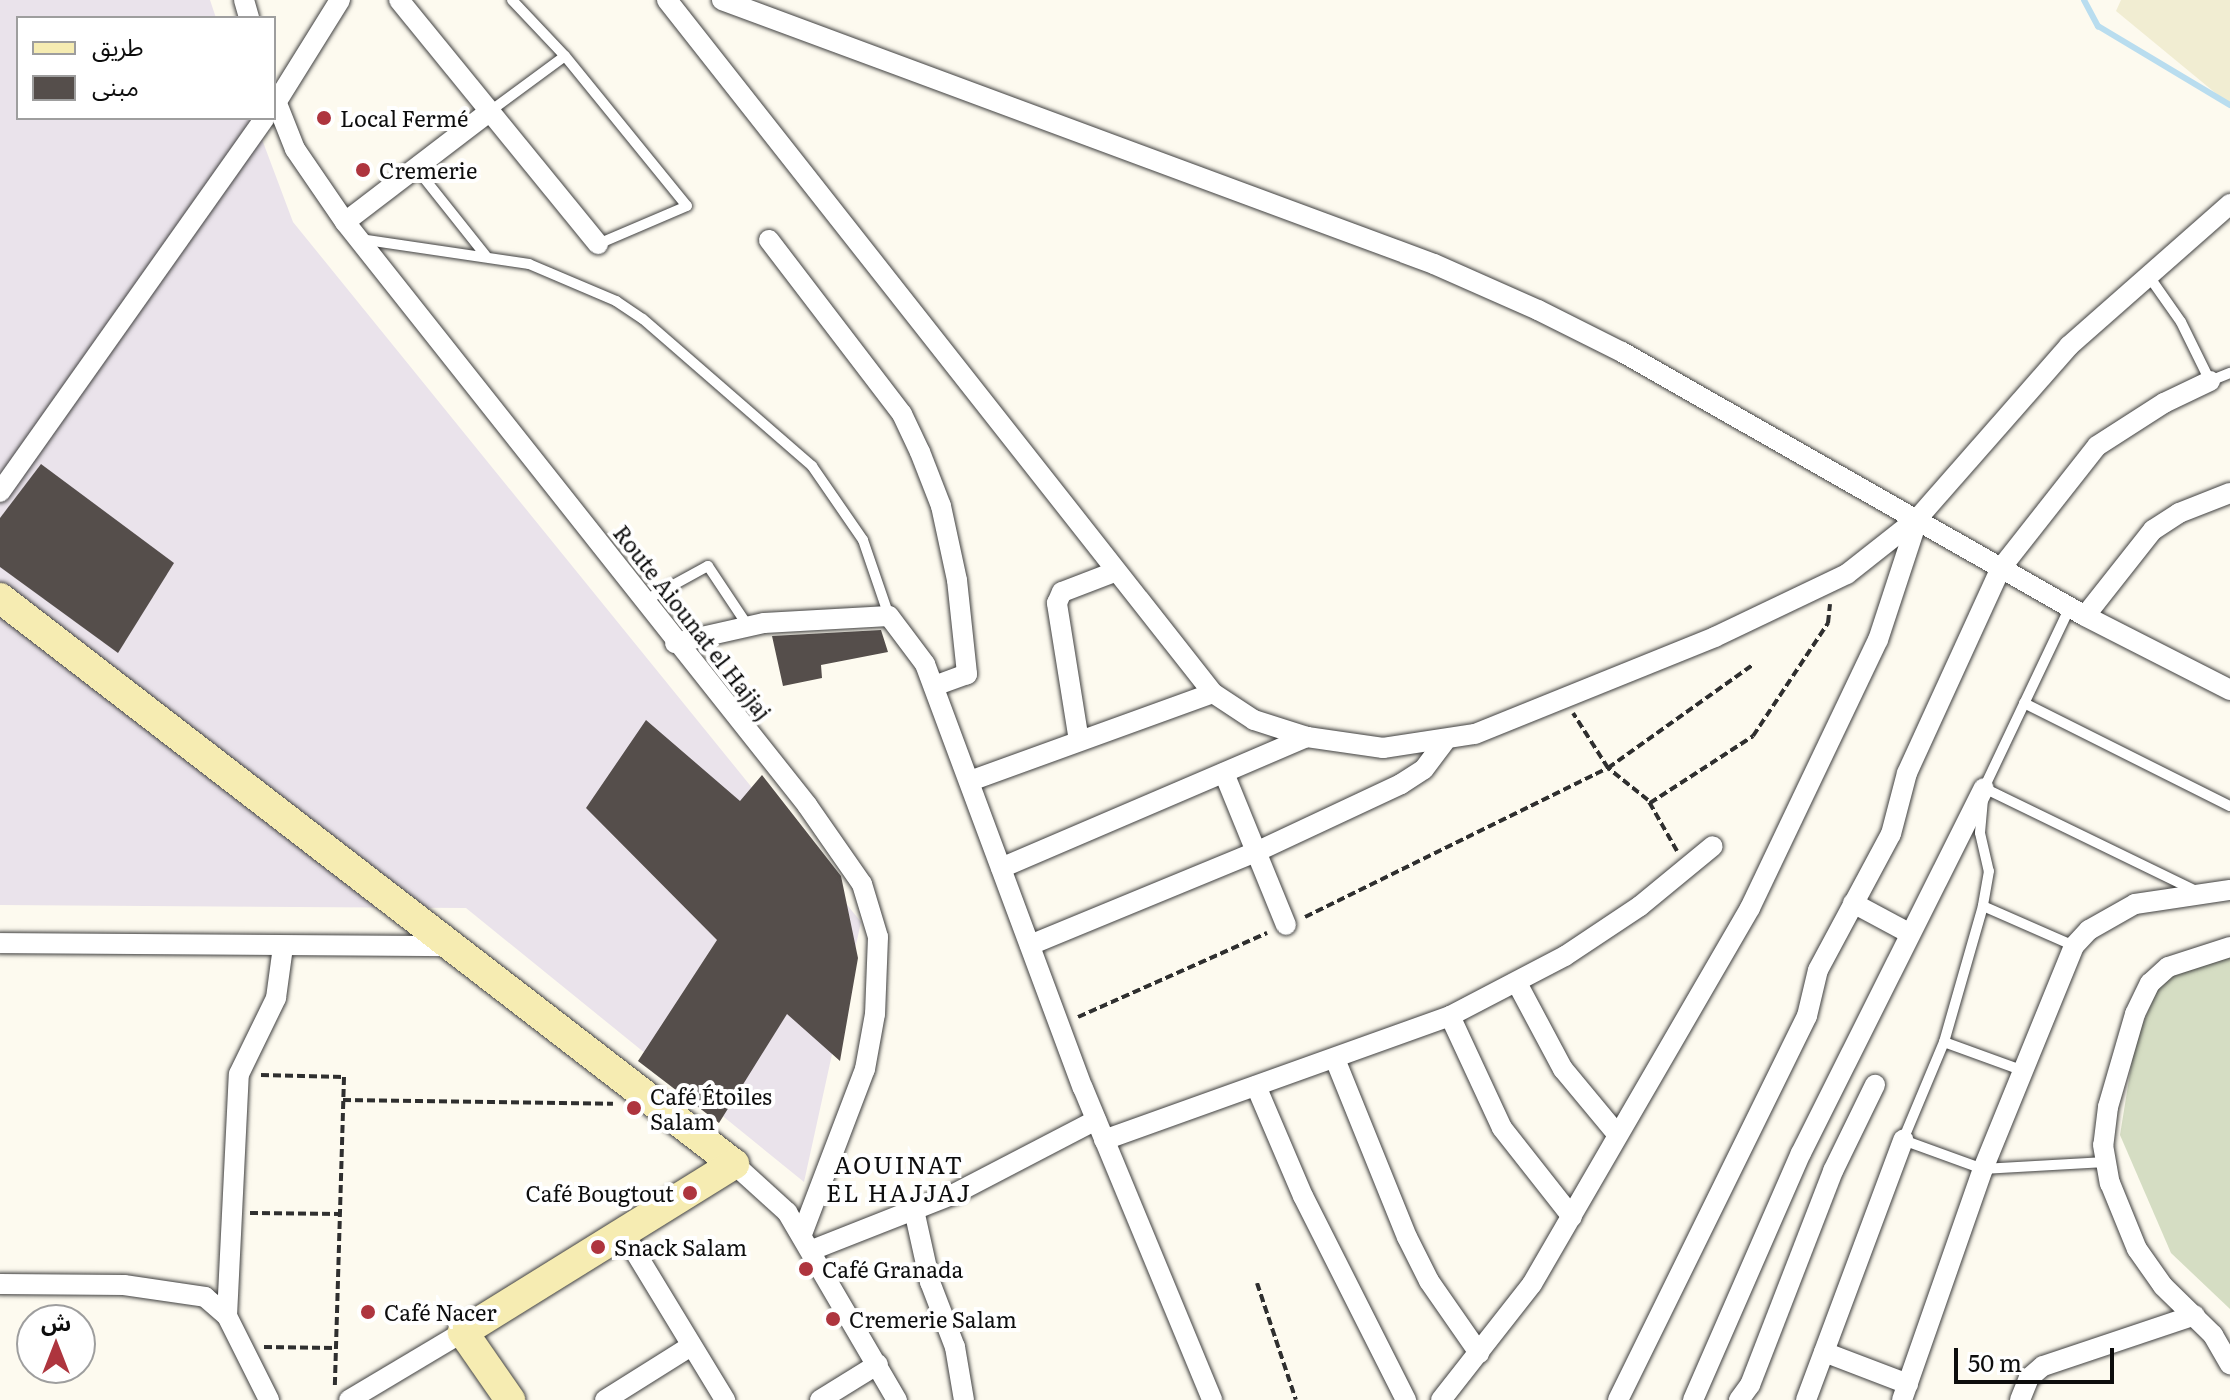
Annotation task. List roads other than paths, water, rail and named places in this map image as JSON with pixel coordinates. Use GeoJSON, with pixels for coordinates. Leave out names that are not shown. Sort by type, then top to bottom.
{"type":"FeatureCollection","features":[{"type":"Feature","properties":{"kind":"street"},"geometry":{"type":"LineString","coordinates":[[276,99],[340,0]]}},
{"type":"Feature","properties":{"kind":"street"},"geometry":{"type":"LineString","coordinates":[[399,0],[598,244]]}},
{"type":"Feature","properties":{"kind":"street"},"geometry":{"type":"LineString","coordinates":[[667,0],[1114,572],[1213,693],[1254,720],[1307,737],[1383,748],[1444,742],[1564,697],[1715,637],[1832,582],[1877,554],[1918,518],[2069,346],[2147,274],[2230,204]]}},
{"type":"Feature","properties":{"kind":"street"},"geometry":{"type":"LineString","coordinates":[[722,0],[1447,270],[1622,352],[1918,518],[2078,612],[2230,690]]}},
{"type":"Feature","properties":{"kind":"street"},"geometry":{"type":"LineString","coordinates":[[345,222],[489,112]]}},
{"type":"Feature","properties":{"kind":"street","name":"Route Aiounat el Hajjaj"},"geometry":{"type":"LineString","coordinates":[[276,113],[295,149],[358,239],[849,860],[873,911],[880,981],[865,1069],[807,1242]]}},
{"type":"Feature","properties":{"kind":"street"},"geometry":{"type":"LineString","coordinates":[[0,492],[261,120]]}},
{"type":"Feature","properties":{"kind":"street"},"geometry":{"type":"LineString","coordinates":[[769,240],[902,414],[936,493],[957,580],[967,674],[936,685]]}},
{"type":"Feature","properties":{"kind":"street"},"geometry":{"type":"LineString","coordinates":[[1618,1400],[1807,1016],[1818,970],[1891,834],[1907,773],[2001,568],[2097,446],[2164,403],[2210,381]]}},
{"type":"Feature","properties":{"kind":"street"},"geometry":{"type":"LineString","coordinates":[[2078,612],[2153,530],[2230,493]]}},
{"type":"Feature","properties":{"kind":"street"},"geometry":{"type":"LineString","coordinates":[[1441,1400],[1532,1284],[1782,847],[1878,640],[1918,518]]}},
{"type":"Feature","properties":{"kind":"street"},"geometry":{"type":"LineString","coordinates":[[1079,741],[1057,603],[1062,592],[1114,572]]}},
{"type":"Feature","properties":{"kind":"street"},"geometry":{"type":"LineString","coordinates":[[0,598],[767,1191],[807,1242],[897,1400]]}},
{"type":"Feature","properties":{"kind":"street"},"geometry":{"type":"LineString","coordinates":[[675,643],[748,626],[889,616],[936,685],[1096,1120],[1212,1400]]}},
{"type":"Feature","properties":{"kind":"street"},"geometry":{"type":"LineString","coordinates":[[970,781],[1213,693]]}},
{"type":"Feature","properties":{"kind":"street"},"geometry":{"type":"LineString","coordinates":[[1001,868],[1307,737]]}},
{"type":"Feature","properties":{"kind":"street"},"geometry":{"type":"LineString","coordinates":[[1030,945],[1256,852],[1416,776],[1444,742]]}},
{"type":"Feature","properties":{"kind":"street"},"geometry":{"type":"LineString","coordinates":[[1224,773],[1286,925]]}},
{"type":"Feature","properties":{"kind":"street"},"geometry":{"type":"LineString","coordinates":[[1693,1400],[1801,1153],[1984,788]]}},
{"type":"Feature","properties":{"kind":"street"},"geometry":{"type":"LineString","coordinates":[[1104,1140],[1450,1016],[1517,983],[1612,926],[1713,846]]}},
{"type":"Feature","properties":{"kind":"street"},"geometry":{"type":"LineString","coordinates":[[1824,1352],[1905,1392],[1983,1169],[2074,946],[2098,923],[2135,904],[2230,890]]}},
{"type":"Feature","properties":{"kind":"street"},"geometry":{"type":"LineString","coordinates":[[1853,903],[1909,933]]}},
{"type":"Feature","properties":{"kind":"street"},"geometry":{"type":"LineString","coordinates":[[0,943],[451,946]]}},
{"type":"Feature","properties":{"kind":"street"},"geometry":{"type":"LineString","coordinates":[[227,1316],[239,1074],[276,998],[283,947]]}},
{"type":"Feature","properties":{"kind":"street"},"geometry":{"type":"LineString","coordinates":[[2230,947],[2168,967],[2142,996],[2108,1107],[2105,1162],[2125,1229],[2147,1267],[2195,1315],[2230,1364]]}},
{"type":"Feature","properties":{"kind":"street"},"geometry":{"type":"LineString","coordinates":[[1517,983],[1563,1069],[1617,1134]]}},
{"type":"Feature","properties":{"kind":"street"},"geometry":{"type":"LineString","coordinates":[[1450,1016],[1502,1128],[1572,1217]]}},
{"type":"Feature","properties":{"kind":"street"},"geometry":{"type":"LineString","coordinates":[[1335,1059],[1407,1237],[1479,1353]]}},
{"type":"Feature","properties":{"kind":"street"},"geometry":{"type":"LineString","coordinates":[[1739,1400],[1750,1385],[1833,1171],[1875,1085]]}},
{"type":"Feature","properties":{"kind":"street"},"geometry":{"type":"LineString","coordinates":[[1256,1086],[1303,1196],[1406,1400]]}},
{"type":"Feature","properties":{"kind":"street"},"geometry":{"type":"LineString","coordinates":[[807,1242],[914,1210],[1096,1120]]}},
{"type":"Feature","properties":{"kind":"street"},"geometry":{"type":"LineString","coordinates":[[1806,1400],[1903,1140]]}},
{"type":"Feature","properties":{"kind":"street"},"geometry":{"type":"LineString","coordinates":[[349,1400],[734,1164]]}},
{"type":"Feature","properties":{"kind":"street"},"geometry":{"type":"LineString","coordinates":[[914,1210],[930,1282],[955,1347],[964,1400]]}},
{"type":"Feature","properties":{"kind":"street"},"geometry":{"type":"LineString","coordinates":[[623,1232],[725,1400]]}},
{"type":"Feature","properties":{"kind":"street"},"geometry":{"type":"LineString","coordinates":[[0,1284],[172,1289],[205,1297],[227,1316],[269,1400]]}},
{"type":"Feature","properties":{"kind":"street"},"geometry":{"type":"LineString","coordinates":[[2020,1400],[2029,1378],[2043,1366],[2195,1315]]}},
{"type":"Feature","properties":{"kind":"street"},"geometry":{"type":"LineString","coordinates":[[463,1332],[510,1400]]}},
{"type":"Feature","properties":{"kind":"street"},"geometry":{"type":"LineString","coordinates":[[605,1400],[691,1346]]}},
{"type":"Feature","properties":{"kind":"street"},"geometry":{"type":"LineString","coordinates":[[820,1400],[878,1364]]}},
{"type":"Feature","properties":{"kind":"lane"},"geometry":{"type":"LineString","coordinates":[[512,0],[565,56],[687,206],[598,244]]}},
{"type":"Feature","properties":{"kind":"lane"},"geometry":{"type":"LineString","coordinates":[[489,112],[565,56]]}},
{"type":"Feature","properties":{"kind":"lane"},"geometry":{"type":"LineString","coordinates":[[416,168],[486,256]]}},
{"type":"Feature","properties":{"kind":"lane"},"geometry":{"type":"LineString","coordinates":[[358,239],[529,264],[616,301],[693,359],[812,466],[863,540],[889,616]]}},
{"type":"Feature","properties":{"kind":"lane"},"geometry":{"type":"LineString","coordinates":[[2147,274],[2181,322],[2210,381],[2230,373]]}},
{"type":"Feature","properties":{"kind":"lane"},"geometry":{"type":"LineString","coordinates":[[644,601],[708,566],[748,626]]}},
{"type":"Feature","properties":{"kind":"lane"},"geometry":{"type":"LineString","coordinates":[[2078,612],[2024,703],[1984,788],[1980,833],[1989,871],[1983,906],[1944,1042],[1903,1140],[1983,1169],[2105,1162]]}},
{"type":"Feature","properties":{"kind":"lane"},"geometry":{"type":"LineString","coordinates":[[2024,703],[2230,806]]}},
{"type":"Feature","properties":{"kind":"lane"},"geometry":{"type":"LineString","coordinates":[[1984,788],[2199,893]]}},
{"type":"Feature","properties":{"kind":"lane"},"geometry":{"type":"LineString","coordinates":[[1983,906],[2074,946]]}},
{"type":"Feature","properties":{"kind":"lane"},"geometry":{"type":"LineString","coordinates":[[1944,1042],[2021,1070]]}},
{"type":"Feature","properties":{"kind":"waterway"},"geometry":{"type":"LineString","coordinates":[[2084,0],[2098,26],[2230,105]]}},
{"type":"Feature","properties":{"kind":"place","name":"Local Fermé"},"geometry":{"type":"Point","coordinates":[324,118]}},
{"type":"Feature","properties":{"kind":"place","name":"Cremerie"},"geometry":{"type":"Point","coordinates":[363,170]}},
{"type":"Feature","properties":{"kind":"place","name":"Café Étoiles Salam"},"geometry":{"type":"Point","coordinates":[634,1108]}},
{"type":"Feature","properties":{"kind":"place","name":"Café Bougtout"},"geometry":{"type":"Point","coordinates":[690,1193]}},
{"type":"Feature","properties":{"kind":"place","name":"Snack Salam"},"geometry":{"type":"Point","coordinates":[598,1247]}},
{"type":"Feature","properties":{"kind":"place","name":"Café Granada"},"geometry":{"type":"Point","coordinates":[806,1269]}},
{"type":"Feature","properties":{"kind":"place","name":"Café Nacer"},"geometry":{"type":"Point","coordinates":[368,1312]}},
{"type":"Feature","properties":{"kind":"place","name":"Cremerie Salam"},"geometry":{"type":"Point","coordinates":[833,1319]}},
{"type":"Feature","properties":{"kind":"district","name":"AOUINAT EL HAJJAJ"},"geometry":{"type":"Point","coordinates":[899,1178]}}]}
